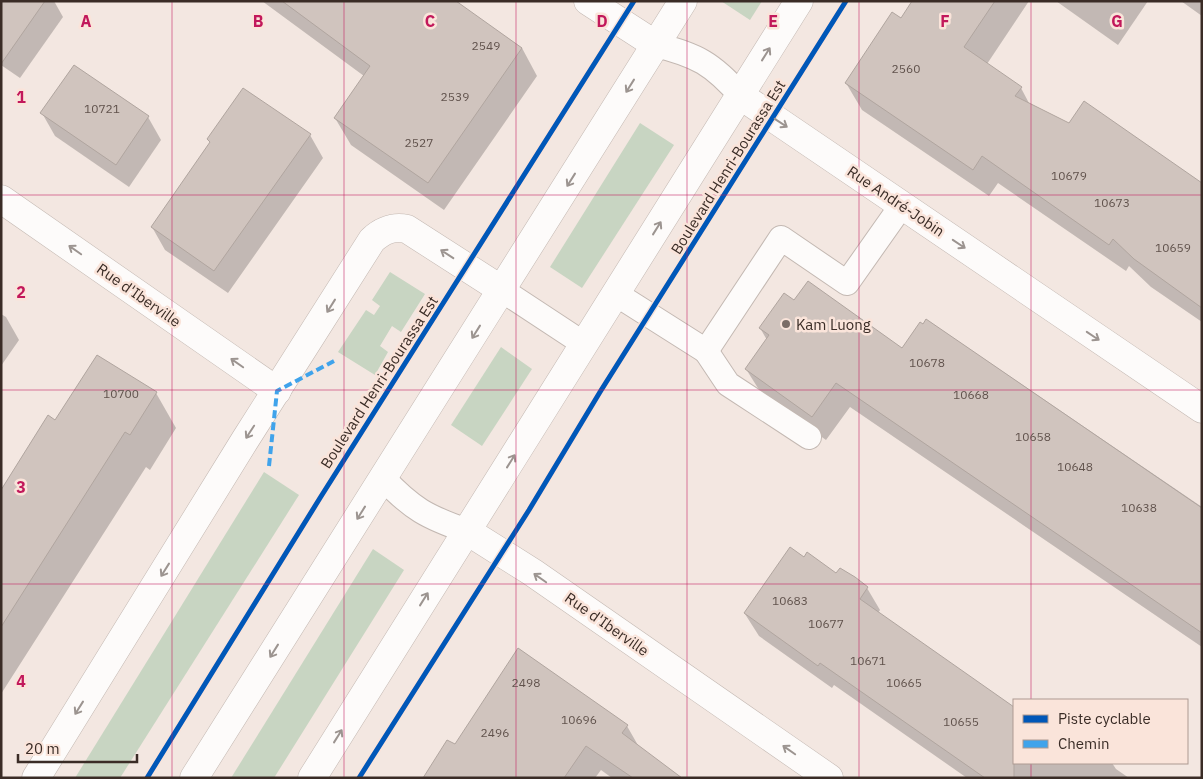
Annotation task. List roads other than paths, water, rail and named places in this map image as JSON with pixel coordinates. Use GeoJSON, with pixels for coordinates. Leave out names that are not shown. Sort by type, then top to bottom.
{"type":"FeatureCollection","features":[{"type":"Feature","properties":{"kind":"street","name":"Rue André-Jobin"},"geometry":{"type":"LineString","coordinates":[[588,1],[656,45]]}},
{"type":"Feature","properties":{"kind":"street"},"geometry":{"type":"LineString","coordinates":[[194,778],[683,1]]}},
{"type":"Feature","properties":{"kind":"street","name":"Boulevard Henri-Bourassa Est"},"geometry":{"type":"LineString","coordinates":[[312,778],[799,1]]}},
{"type":"Feature","properties":{"kind":"street","name":"Rue André-Jobin"},"geometry":{"type":"LineString","coordinates":[[741,96],[1202,409]]}},
{"type":"Feature","properties":{"kind":"street","name":"Rue d'Iberville"},"geometry":{"type":"LineString","coordinates":[[1,199],[277,391]]}},
{"type":"Feature","properties":{"kind":"street"},"geometry":{"type":"LineString","coordinates":[[36,778],[372,240],[384,230],[399,228],[414,232],[502,290]]}},
{"type":"Feature","properties":{"kind":"street","name":"Rue d'Iberville"},"geometry":{"type":"LineString","coordinates":[[467,531],[532,572],[829,778]]}},
{"type":"Feature","properties":{"kind":"lane","name":"Rue André-Jobin"},"geometry":{"type":"LineString","coordinates":[[656,45],[686,52],[720,73],[741,96]]}},
{"type":"Feature","properties":{"kind":"lane"},"geometry":{"type":"LineString","coordinates":[[706,351],[781,238],[848,283],[902,205]]}},
{"type":"Feature","properties":{"kind":"lane"},"geometry":{"type":"LineString","coordinates":[[502,290],[584,344]]}},
{"type":"Feature","properties":{"kind":"lane"},"geometry":{"type":"LineString","coordinates":[[616,294],[706,351],[728,384],[809,438]]}},
{"type":"Feature","properties":{"kind":"lane","name":"Rue d'Iberville"},"geometry":{"type":"LineString","coordinates":[[383,478],[406,502],[435,520],[467,531]]}},
{"type":"Feature","properties":{"kind":"place","name":"Kam Luong"},"geometry":{"type":"Point","coordinates":[786,324]}}]}
